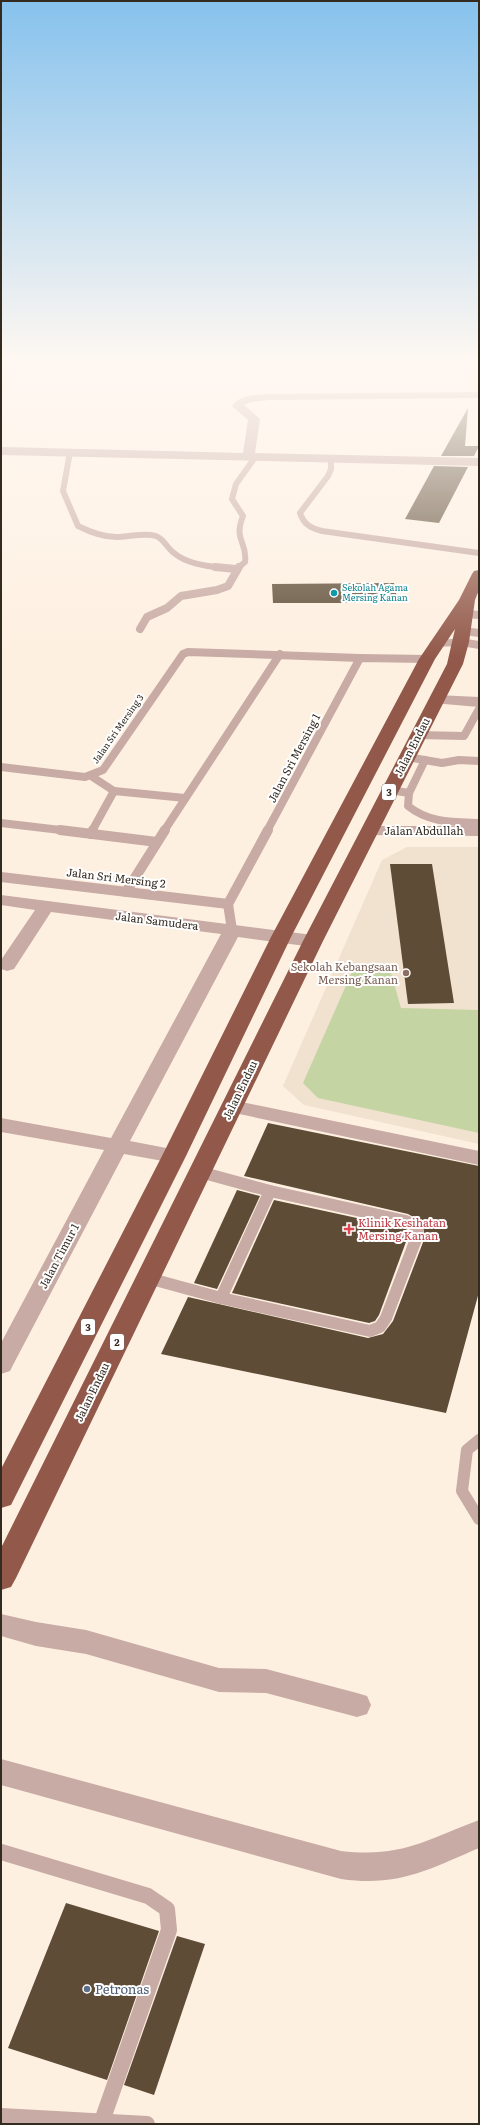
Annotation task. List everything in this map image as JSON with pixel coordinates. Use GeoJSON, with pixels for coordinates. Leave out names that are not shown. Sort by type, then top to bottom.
{"type":"FeatureCollection","features":[{"type":"Feature","properties":{"kind":"highway","name":"Jalan Endau"},"geometry":{"type":"LineString","coordinates":[[1,1578],[313,941],[468,639],[471,610],[479,574]]}},
{"type":"Feature","properties":{"kind":"highway","name":"Jalan Endau"},"geometry":{"type":"LineString","coordinates":[[1,1497],[174,1156],[280,937],[431,652],[471,610]]}},
{"type":"Feature","properties":{"kind":"street"},"geometry":{"type":"LineString","coordinates":[[309,458],[479,462]]}},
{"type":"Feature","properties":{"kind":"street"},"geometry":{"type":"LineString","coordinates":[[431,652],[468,639]]}},
{"type":"Feature","properties":{"kind":"street"},"geometry":{"type":"LineString","coordinates":[[436,700],[479,702]]}},
{"type":"Feature","properties":{"kind":"street","name":"Jalan Abdullah"},"geometry":{"type":"LineString","coordinates":[[369,831],[479,831]]}},
{"type":"Feature","properties":{"kind":"street","name":"Jalan Samudera"},"geometry":{"type":"LineString","coordinates":[[1,900],[313,941]]}},
{"type":"Feature","properties":{"kind":"street"},"geometry":{"type":"LineString","coordinates":[[7,965],[46,906]]}},
{"type":"Feature","properties":{"kind":"street","name":"Jalan Timur 1"},"geometry":{"type":"LineString","coordinates":[[1,1365],[232,930]]}},
{"type":"Feature","properties":{"kind":"street"},"geometry":{"type":"LineString","coordinates":[[232,1106],[479,1158]]}},
{"type":"Feature","properties":{"kind":"street"},"geometry":{"type":"LineString","coordinates":[[1,1125],[174,1156]]}},
{"type":"Feature","properties":{"kind":"street"},"geometry":{"type":"LineString","coordinates":[[1,1625],[36,1634],[86,1642],[219,1680],[266,1681],[357,1705]]}},
{"type":"Feature","properties":{"kind":"street"},"geometry":{"type":"LineString","coordinates":[[1,1772],[341,1865],[365,1868],[387,1867],[407,1863],[479,1834]]}},
{"type":"Feature","properties":{"kind":"lane"},"geometry":{"type":"LineString","coordinates":[[69,458],[63,491],[78,526],[94,533],[112,537],[152,535],[162,539],[166,549],[193,563],[236,569]]}},
{"type":"Feature","properties":{"kind":"lane"},"geometry":{"type":"LineString","coordinates":[[140,629],[148,617],[167,608],[181,596],[217,590],[228,586],[236,569],[244,562],[246,555],[238,533],[243,516],[232,499],[236,484],[251,458]]}},
{"type":"Feature","properties":{"kind":"lane"},"geometry":{"type":"LineString","coordinates":[[331,459],[331,469],[328,476],[300,513],[304,524],[322,531],[479,553]]}},
{"type":"Feature","properties":{"kind":"lane"},"geometry":{"type":"LineString","coordinates":[[468,639],[479,633]]}},
{"type":"Feature","properties":{"kind":"lane","name":"Jalan Sri Mersing 3"},"geometry":{"type":"LineString","coordinates":[[1,768],[85,777],[91,776],[103,770],[183,654],[198,651],[280,654]]}},
{"type":"Feature","properties":{"kind":"lane"},"geometry":{"type":"LineString","coordinates":[[126,892],[185,798],[280,654],[360,658],[431,652]]}},
{"type":"Feature","properties":{"kind":"lane","name":"Jalan Sri Mersing 1"},"geometry":{"type":"LineString","coordinates":[[228,904],[360,658]]}},
{"type":"Feature","properties":{"kind":"lane"},"geometry":{"type":"LineString","coordinates":[[418,735],[464,736],[479,709]]}},
{"type":"Feature","properties":{"kind":"lane"},"geometry":{"type":"LineString","coordinates":[[407,757],[442,763],[459,760],[479,761]]}},
{"type":"Feature","properties":{"kind":"lane"},"geometry":{"type":"LineString","coordinates":[[425,760],[409,793],[408,806],[421,815],[440,821],[479,823]]}},
{"type":"Feature","properties":{"kind":"lane"},"geometry":{"type":"LineString","coordinates":[[91,776],[114,791],[185,798]]}},
{"type":"Feature","properties":{"kind":"lane"},"geometry":{"type":"LineString","coordinates":[[390,790],[409,793]]}},
{"type":"Feature","properties":{"kind":"lane"},"geometry":{"type":"LineString","coordinates":[[91,834],[114,791]]}},
{"type":"Feature","properties":{"kind":"lane"},"geometry":{"type":"LineString","coordinates":[[1,823],[158,842]]}},
{"type":"Feature","properties":{"kind":"lane","name":"Jalan Sri Mersing 2"},"geometry":{"type":"LineString","coordinates":[[1,877],[228,904]]}},
{"type":"Feature","properties":{"kind":"lane"},"geometry":{"type":"LineString","coordinates":[[228,904],[232,930]]}},
{"type":"Feature","properties":{"kind":"lane"},"geometry":{"type":"LineString","coordinates":[[148,1278],[221,1298],[370,1331],[380,1326],[386,1318],[418,1234],[416,1226],[406,1221],[270,1191],[200,1172]]}},
{"type":"Feature","properties":{"kind":"lane"},"geometry":{"type":"LineString","coordinates":[[221,1298],[270,1191]]}},
{"type":"Feature","properties":{"kind":"lane"},"geometry":{"type":"LineString","coordinates":[[479,1440],[467,1450],[464,1456],[462,1491],[479,1519]]}},
{"type":"Feature","properties":{"kind":"lane"},"geometry":{"type":"LineString","coordinates":[[1,1852],[148,1896],[167,1909],[170,1930],[102,2121]]}},
{"type":"Feature","properties":{"kind":"lane"},"geometry":{"type":"LineString","coordinates":[[1,2116],[147,2124]]}},
{"type":"Feature","properties":{"kind":"shaded area","name":"Sekolah Kebangsaan Mersing Kanan"},"geometry":{"type":"Polygon","coordinates":[[[407,847],[479,847],[479,1144],[304,1105],[283,1086],[382,860],[407,847]]]}},
{"type":"Feature","properties":{"kind":"green space"},"geometry":{"type":"Polygon","coordinates":[[[355,965],[391,973],[401,1008],[479,1010],[479,1133],[318,1098],[303,1083],[355,965]]]}},
{"type":"Feature","properties":{"kind":"building"},"geometry":{"type":"Polygon","coordinates":[[[434,466],[468,467],[439,523],[405,519],[434,466]]]}},
{"type":"Feature","properties":{"kind":"building","name":"Sekolah Agama Mersing Kanan"},"geometry":{"type":"Polygon","coordinates":[[[394,583],[398,603],[273,603],[272,584],[394,583]]]}},
{"type":"Feature","properties":{"kind":"building"},"geometry":{"type":"Polygon","coordinates":[[[390,864],[432,864],[454,1003],[408,1004],[390,864]]]}},
{"type":"Feature","properties":{"kind":"building","name":"Klinik Kesihatan Mersing Kanan"},"geometry":{"type":"Polygon","coordinates":[[[268,1123],[479,1166],[479,1292],[446,1413],[161,1354],[188,1297],[368,1338],[383,1334],[393,1321],[425,1237],[422,1222],[408,1214],[244,1176],[268,1123]]]}},
{"type":"Feature","properties":{"kind":"building"},"geometry":{"type":"Polygon","coordinates":[[[237,1190],[260,1196],[217,1289],[194,1283],[237,1190]]]}},
{"type":"Feature","properties":{"kind":"building"},"geometry":{"type":"Polygon","coordinates":[[[274,1200],[403,1228],[410,1231],[379,1315],[375,1321],[369,1323],[232,1293],[274,1200]]]}},
{"type":"Feature","properties":{"kind":"building"},"geometry":{"type":"Polygon","coordinates":[[[66,1903],[159,1931],[107,2080],[8,2048],[66,1903]]]}},
{"type":"Feature","properties":{"kind":"building"},"geometry":{"type":"Polygon","coordinates":[[[177,1936],[205,1944],[154,2095],[124,2085],[177,1936]]]}},
{"type":"Feature","properties":{"kind":"place","name":"Sekolah Agama Mersing Kanan"},"geometry":{"type":"Point","coordinates":[334,593]}},
{"type":"Feature","properties":{"kind":"place","name":"Sekolah Kebangsaan Mersing Kanan"},"geometry":{"type":"Point","coordinates":[406,973]}},
{"type":"Feature","properties":{"kind":"place","name":"Klinik Kesihatan Mersing Kanan"},"geometry":{"type":"Point","coordinates":[349,1229]}},
{"type":"Feature","properties":{"kind":"place","name":"Petronas"},"geometry":{"type":"Point","coordinates":[87,1989]}}]}
